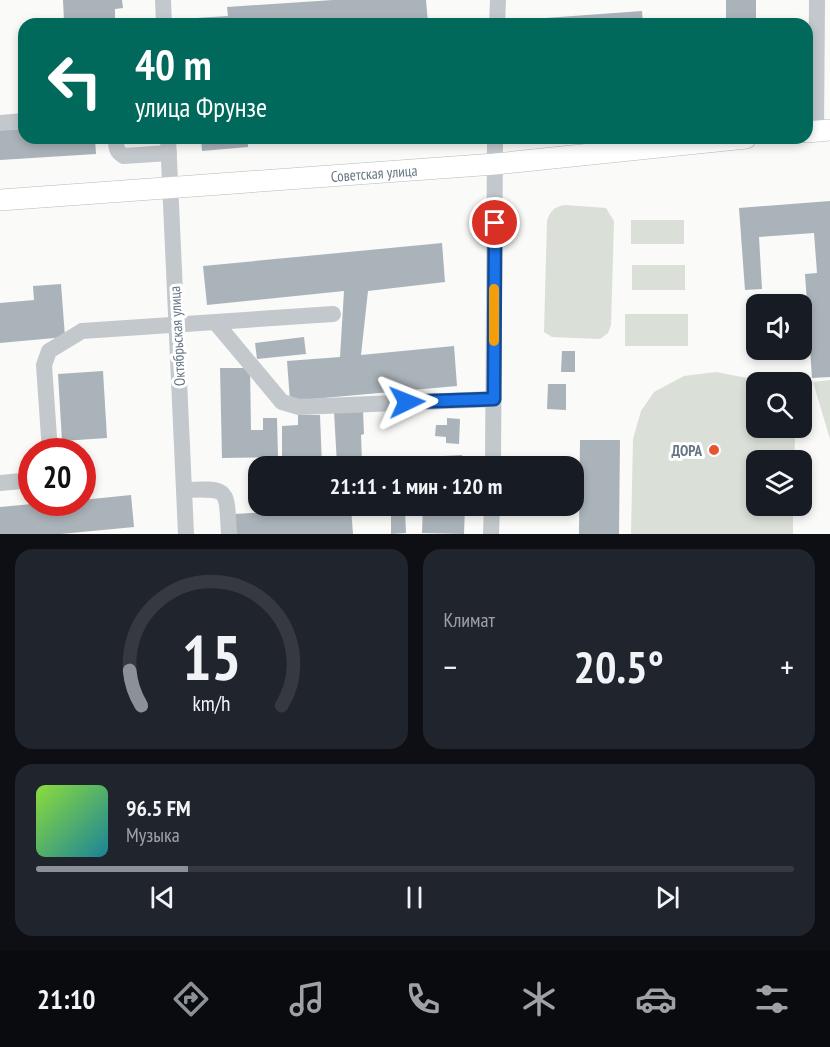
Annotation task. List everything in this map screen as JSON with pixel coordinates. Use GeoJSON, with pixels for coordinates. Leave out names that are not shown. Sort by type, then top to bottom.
{"type":"FeatureCollection","features":[{"type":"Feature","properties":{"kind":"main road","name":"Советская улица"},"geometry":{"type":"LineString","coordinates":[[0,200],[495,164],[688,144]]}},
{"type":"Feature","properties":{"kind":"street"},"geometry":{"type":"LineString","coordinates":[[164,18],[166,0]]}},
{"type":"Feature","properties":{"kind":"street"},"geometry":{"type":"LineString","coordinates":[[497,18],[498,0]]}},
{"type":"Feature","properties":{"kind":"street"},"geometry":{"type":"LineString","coordinates":[[817,0],[818,131]]}},
{"type":"Feature","properties":{"kind":"street"},"geometry":{"type":"LineString","coordinates":[[0,123],[18,122]]}},
{"type":"Feature","properties":{"kind":"street"},"geometry":{"type":"LineString","coordinates":[[116,144],[119,153],[124,156],[168,146]]}},
{"type":"Feature","properties":{"kind":"street"},"geometry":{"type":"LineString","coordinates":[[493,456],[495,144]]}},
{"type":"Feature","properties":{"kind":"street","name":"Октябрьская улица"},"geometry":{"type":"LineString","coordinates":[[168,146],[186,534]]}},
{"type":"Feature","properties":{"kind":"street"},"geometry":{"type":"LineString","coordinates":[[49,438],[44,365],[49,351],[82,331],[333,314]]}},
{"type":"Feature","properties":{"kind":"street"},"geometry":{"type":"LineString","coordinates":[[216,323],[282,402],[299,407],[494,399]]}},
{"type":"Feature","properties":{"kind":"street"},"geometry":{"type":"LineString","coordinates":[[0,483],[18,481]]}},
{"type":"Feature","properties":{"kind":"street"},"geometry":{"type":"LineString","coordinates":[[184,490],[213,489],[222,492],[227,499],[229,534]]}},
{"type":"Feature","properties":{"kind":"street"},"geometry":{"type":"LineString","coordinates":[[491,534],[492,516]]}},
{"type":"Feature","properties":{"kind":"shaded area"},"geometry":{"type":"Polygon","coordinates":[[[565,205],[606,208],[614,221],[611,325],[608,333],[600,339],[552,337],[544,332],[547,221],[553,210],[565,205]]]}},
{"type":"Feature","properties":{"kind":"shaded area"},"geometry":{"type":"Polygon","coordinates":[[[631,220],[684,220],[684,244],[631,244],[631,220]]]}},
{"type":"Feature","properties":{"kind":"shaded area"},"geometry":{"type":"Polygon","coordinates":[[[632,265],[685,265],[685,290],[632,290],[632,265]]]}},
{"type":"Feature","properties":{"kind":"shaded area"},"geometry":{"type":"Polygon","coordinates":[[[625,314],[688,314],[688,346],[625,346],[625,314]]]}},
{"type":"Feature","properties":{"kind":"shaded area","name":"ДОРА"},"geometry":{"type":"Polygon","coordinates":[[[716,372],[746,378],[746,438],[795,438],[794,450],[746,450],[746,516],[793,516],[793,534],[631,534],[633,439],[641,411],[654,392],[684,376],[716,372]]]}},
{"type":"Feature","properties":{"kind":"shaded area"},"geometry":{"type":"Polygon","coordinates":[[[830,380],[830,439],[813,382],[830,380]]]}},
{"type":"Feature","properties":{"kind":"building"},"geometry":{"type":"Polygon","coordinates":[[[63,0],[122,0],[123,8],[115,9],[115,18],[64,18],[63,0]]]}},
{"type":"Feature","properties":{"kind":"building"},"geometry":{"type":"Polygon","coordinates":[[[333,0],[426,0],[428,18],[196,18],[228,16],[227,7],[333,0]]]}},
{"type":"Feature","properties":{"kind":"building"},"geometry":{"type":"Polygon","coordinates":[[[726,0],[756,0],[756,18],[726,18],[726,0]]]}},
{"type":"Feature","properties":{"kind":"building"},"geometry":{"type":"Polygon","coordinates":[[[642,11],[643,18],[546,18],[642,11]]]}},
{"type":"Feature","properties":{"kind":"building"},"geometry":{"type":"Polygon","coordinates":[[[18,129],[18,144],[95,144],[96,154],[0,160],[0,130],[18,129]]]}},
{"type":"Feature","properties":{"kind":"building"},"geometry":{"type":"Polygon","coordinates":[[[201,144],[248,144],[248,147],[202,151],[201,144]]]}},
{"type":"Feature","properties":{"kind":"building"},"geometry":{"type":"Polygon","coordinates":[[[830,201],[830,377],[812,378],[812,294],[806,294],[805,274],[817,273],[814,233],[759,237],[762,289],[745,290],[739,208],[830,201]]]}},
{"type":"Feature","properties":{"kind":"building"},"geometry":{"type":"Polygon","coordinates":[[[442,243],[445,282],[368,291],[361,355],[454,346],[457,386],[290,401],[287,361],[340,357],[344,291],[207,305],[203,266],[442,243]]]}},
{"type":"Feature","properties":{"kind":"building"},"geometry":{"type":"Polygon","coordinates":[[[61,284],[65,337],[0,343],[0,303],[34,300],[33,286],[61,284]]]}},
{"type":"Feature","properties":{"kind":"building"},"geometry":{"type":"Polygon","coordinates":[[[304,337],[306,354],[257,359],[255,343],[304,337]]]}},
{"type":"Feature","properties":{"kind":"building"},"geometry":{"type":"Polygon","coordinates":[[[562,351],[575,351],[575,372],[561,372],[562,351]]]}},
{"type":"Feature","properties":{"kind":"building"},"geometry":{"type":"Polygon","coordinates":[[[220,368],[250,368],[251,430],[263,430],[263,418],[277,418],[278,456],[222,458],[220,368]]]}},
{"type":"Feature","properties":{"kind":"building"},"geometry":{"type":"Polygon","coordinates":[[[103,371],[107,438],[62,438],[58,374],[103,371]]]}},
{"type":"Feature","properties":{"kind":"building"},"geometry":{"type":"Polygon","coordinates":[[[548,384],[566,384],[566,410],[547,409],[548,384]]]}},
{"type":"Feature","properties":{"kind":"building"},"geometry":{"type":"Polygon","coordinates":[[[363,410],[362,456],[336,456],[334,411],[363,410]]]}},
{"type":"Feature","properties":{"kind":"building"},"geometry":{"type":"Polygon","coordinates":[[[298,415],[320,415],[322,456],[282,456],[282,426],[298,425],[298,415]]]}},
{"type":"Feature","properties":{"kind":"building"},"geometry":{"type":"Polygon","coordinates":[[[447,418],[460,419],[459,444],[446,443],[446,437],[435,436],[436,425],[447,425],[447,418]]]}},
{"type":"Feature","properties":{"kind":"building"},"geometry":{"type":"Polygon","coordinates":[[[580,440],[620,440],[619,534],[579,534],[579,516],[584,516],[584,456],[580,456],[580,440]]]}},
{"type":"Feature","properties":{"kind":"building"},"geometry":{"type":"Polygon","coordinates":[[[131,495],[134,527],[61,534],[0,534],[0,507],[18,505],[18,516],[96,516],[96,499],[131,495]]]}},
{"type":"Feature","properties":{"kind":"building"},"geometry":{"type":"Polygon","coordinates":[[[234,514],[352,516],[353,534],[235,534],[234,514]]]}},
{"type":"Feature","properties":{"kind":"building"},"geometry":{"type":"Polygon","coordinates":[[[391,516],[405,516],[406,533],[391,534],[391,516]]]}},
{"type":"Feature","properties":{"kind":"building"},"geometry":{"type":"Polygon","coordinates":[[[423,516],[465,516],[464,534],[422,533],[423,516]]]}},
{"type":"Feature","properties":{"kind":"slow traffic"},"geometry":{"type":"LineString","coordinates":[[494,289],[494,341]]}},
{"type":"Feature","properties":{"kind":"place","name":"ДОРА"},"geometry":{"type":"Point","coordinates":[714,450]}},
{"type":"Feature","properties":{"kind":"route"},"geometry":{"type":"LineString","coordinates":[[407,402],[494,399],[495,223]]}}]}
